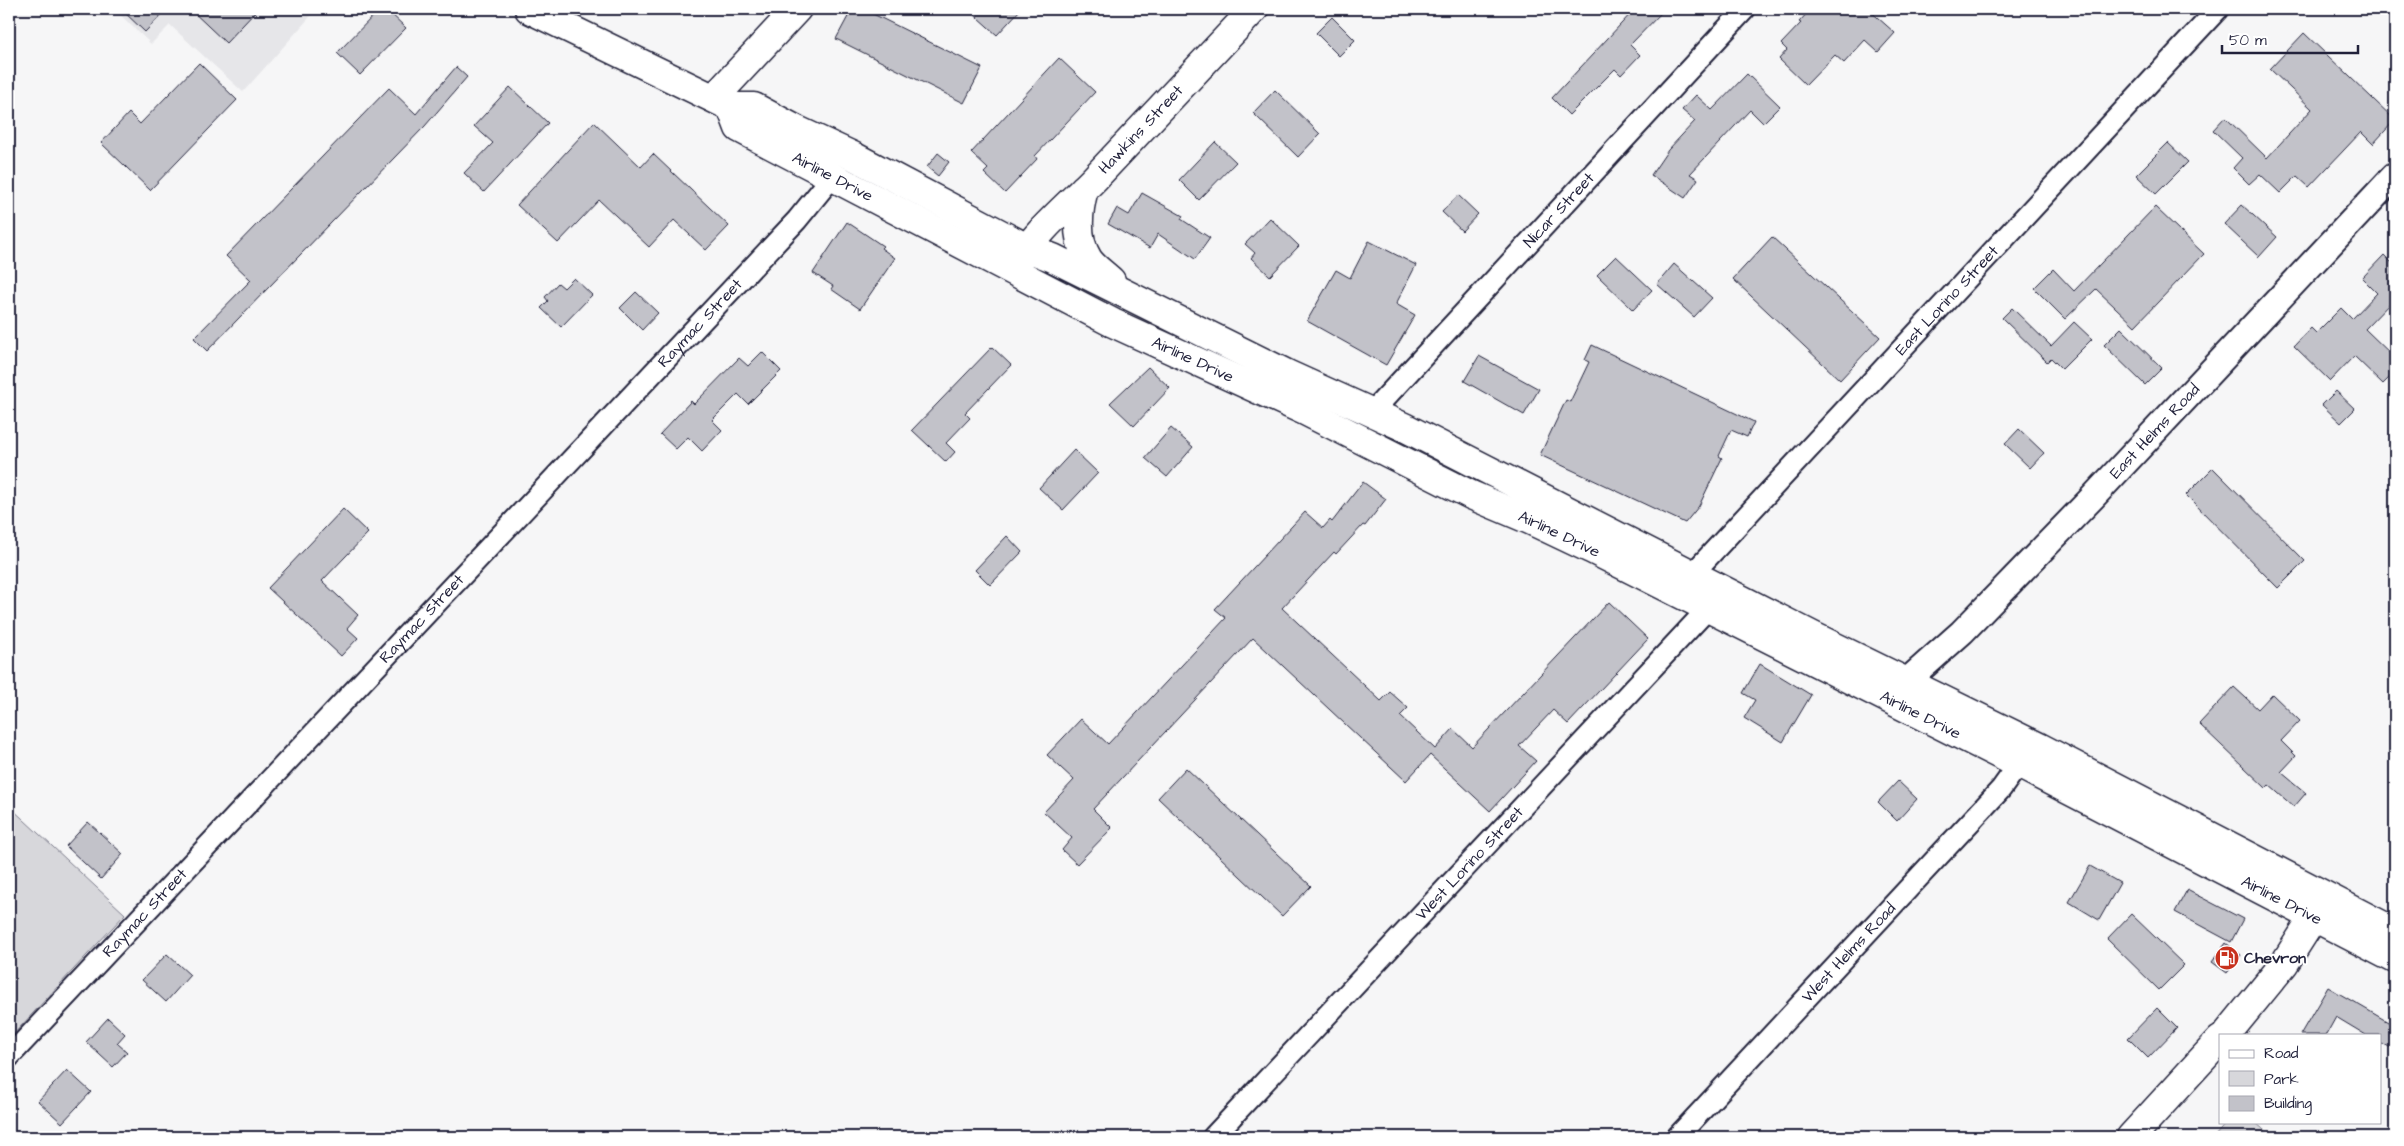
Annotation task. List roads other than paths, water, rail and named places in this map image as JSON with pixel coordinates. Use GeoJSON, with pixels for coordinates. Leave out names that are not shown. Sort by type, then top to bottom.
{"type":"FeatureCollection","features":[{"type":"Feature","properties":{"kind":"main road","name":"Airline Drive"},"geometry":{"type":"LineString","coordinates":[[529,9],[722,103],[754,107],[797,130],[855,157],[1020,259],[1113,323],[1305,411],[1471,495],[1684,583]]}},
{"type":"Feature","properties":{"kind":"main road"},"geometry":{"type":"LineString","coordinates":[[722,103],[797,9]]}},
{"type":"Feature","properties":{"kind":"main road","name":"Hawkins Street"},"geometry":{"type":"LineString","coordinates":[[1020,259],[1254,9]]}},
{"type":"Feature","properties":{"kind":"main road","name":"Airline Drive"},"geometry":{"type":"LineString","coordinates":[[722,103],[739,128],[832,177],[1020,259],[1053,258],[1126,296],[1287,374],[1372,412],[2019,764],[2320,908],[2395,932]]}},
{"type":"Feature","properties":{"kind":"main road"},"geometry":{"type":"LineString","coordinates":[[1084,189],[1079,208],[1080,234],[1088,259],[1126,296]]}},
{"type":"Feature","properties":{"kind":"main road","name":"Airline Drive"},"geometry":{"type":"LineString","coordinates":[[1717,599],[1813,636],[2039,747],[2320,908],[2395,959]]}},
{"type":"Feature","properties":{"kind":"main road"},"geometry":{"type":"LineString","coordinates":[[2227,1034],[2284,964],[2320,908]]}},
{"type":"Feature","properties":{"kind":"main road"},"geometry":{"type":"LineString","coordinates":[[2131,1137],[2219,1041]]}},
{"type":"Feature","properties":{"kind":"street","name":"Nicar Street"},"geometry":{"type":"LineString","coordinates":[[1372,412],[1745,9]]}},
{"type":"Feature","properties":{"kind":"street","name":"East Lorino Street"},"geometry":{"type":"LineString","coordinates":[[1684,583],[2218,9]]}},
{"type":"Feature","properties":{"kind":"street","name":"East Helms Road"},"geometry":{"type":"LineString","coordinates":[[1907,681],[1962,632],[2086,504],[2395,175]]}},
{"type":"Feature","properties":{"kind":"street","name":"Raymac Street"},"geometry":{"type":"LineString","coordinates":[[9,1057],[797,220],[832,177]]}},
{"type":"Feature","properties":{"kind":"street","name":"West Lorino Street"},"geometry":{"type":"LineString","coordinates":[[1213,1137],[1717,599]]}},
{"type":"Feature","properties":{"kind":"street","name":"West Helms Road"},"geometry":{"type":"LineString","coordinates":[[1677,1137],[1994,796],[2019,764]]}},
{"type":"Feature","properties":{"kind":"place","name":"Chevron"},"geometry":{"type":"Point","coordinates":[2227,958]}}]}
